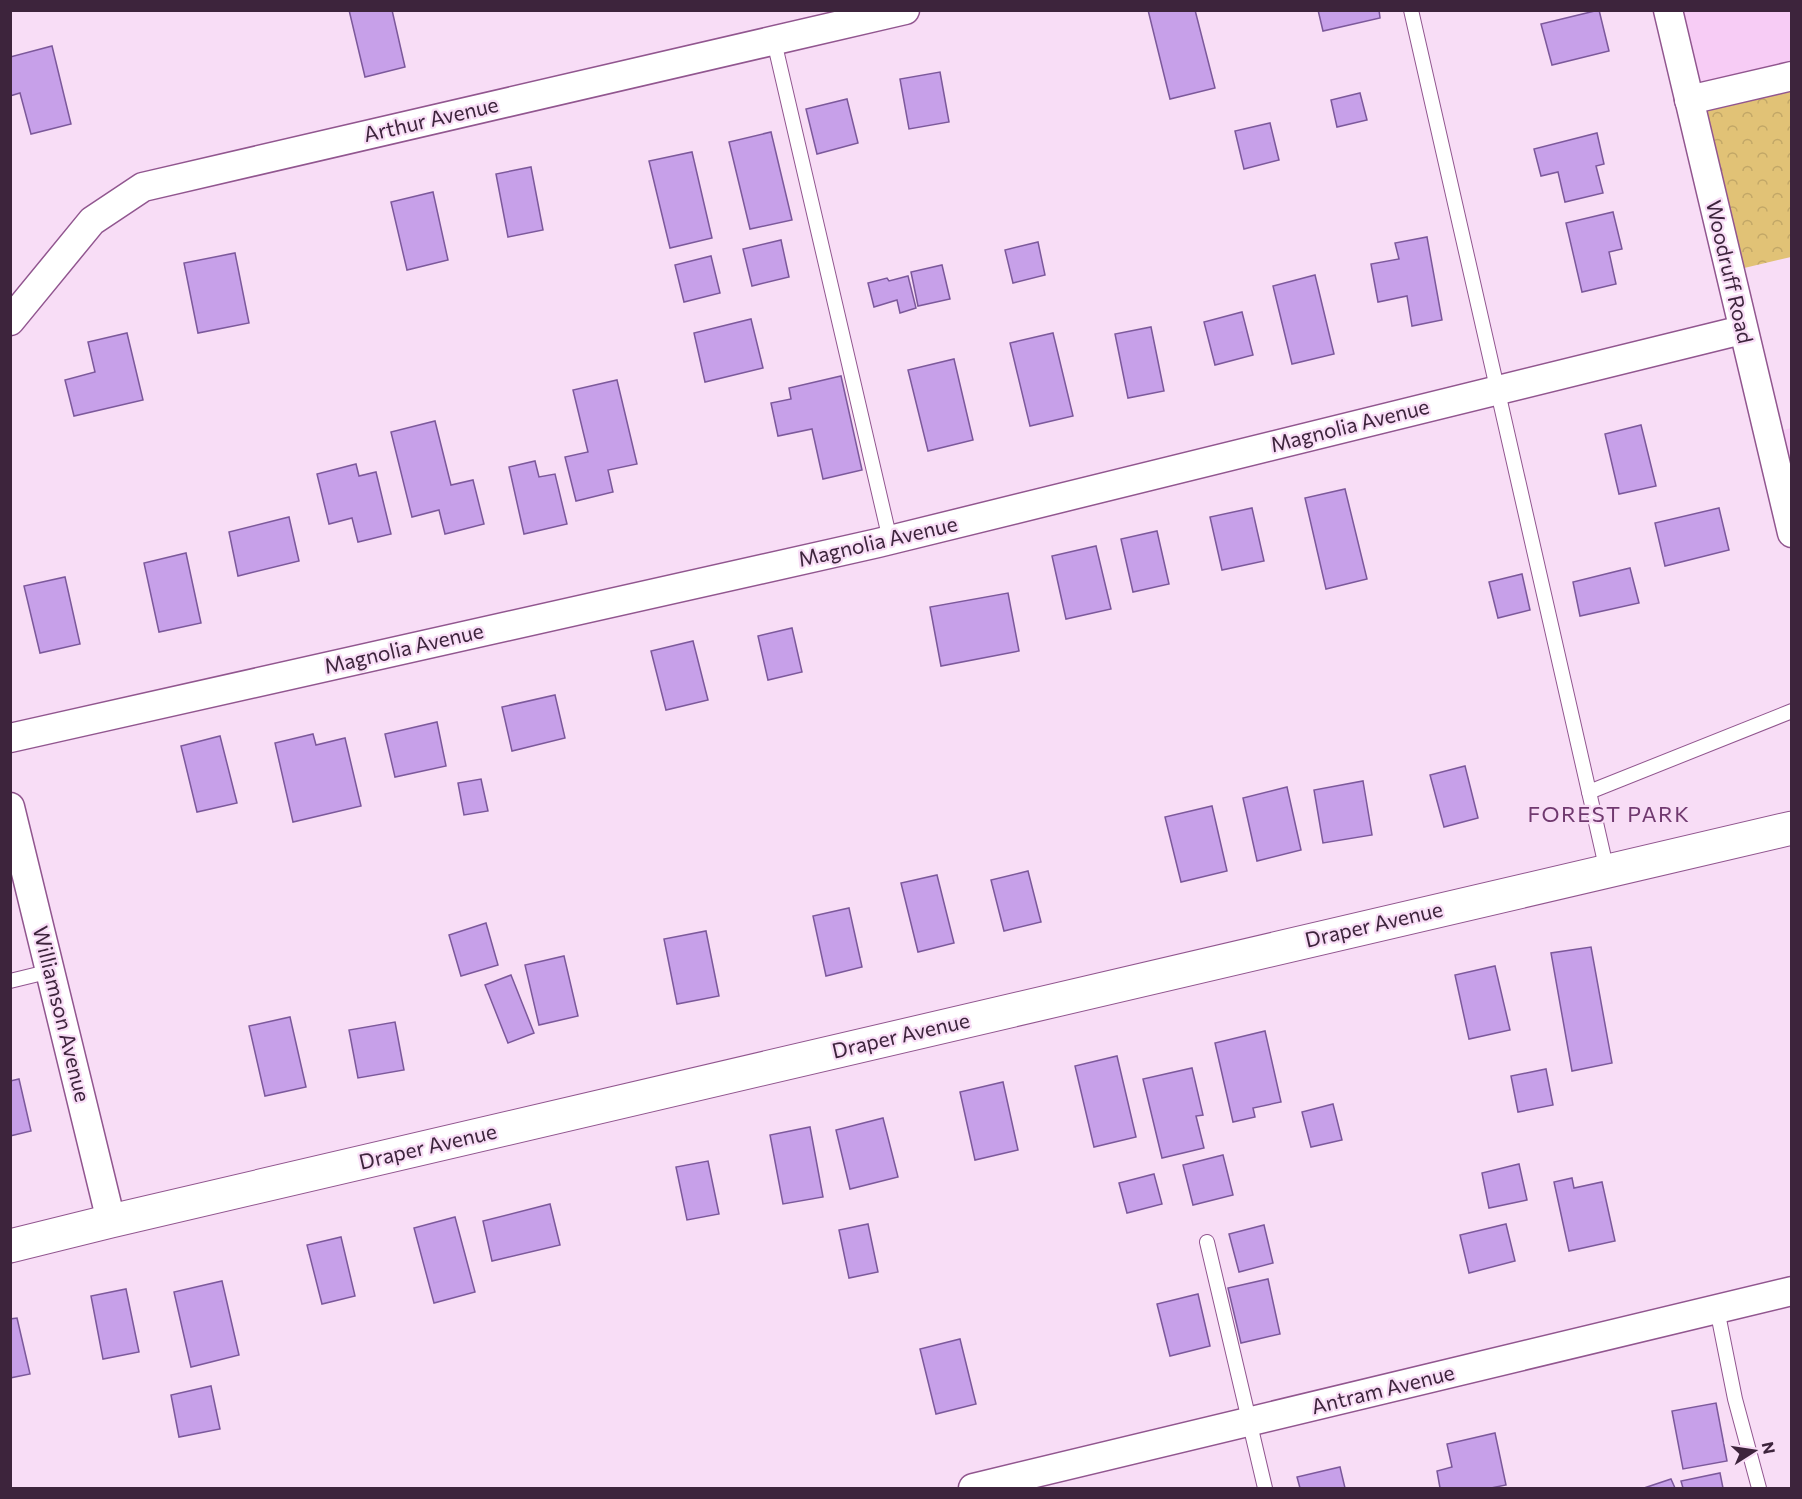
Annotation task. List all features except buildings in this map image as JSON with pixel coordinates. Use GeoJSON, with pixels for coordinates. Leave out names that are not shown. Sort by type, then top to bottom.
{"type":"FeatureCollection","features":[{"type":"Feature","properties":{"kind":"street","name":"Arthur Avenue"},"geometry":{"type":"LineString","coordinates":[[10,321],[92,220],[142,187],[905,10]]}},
{"type":"Feature","properties":{"kind":"street","name":"Woodruff Road"},"geometry":{"type":"LineString","coordinates":[[1668,10],[1791,533]]}},
{"type":"Feature","properties":{"kind":"street"},"geometry":{"type":"LineString","coordinates":[[1689,100],[1791,76]]}},
{"type":"Feature","properties":{"kind":"street","name":"Magnolia Avenue"},"geometry":{"type":"LineString","coordinates":[[10,738],[890,540],[1742,330]]}},
{"type":"Feature","properties":{"kind":"street","name":"Williamson Avenue"},"geometry":{"type":"LineString","coordinates":[[10,807],[111,1221]]}},
{"type":"Feature","properties":{"kind":"street","name":"Draper Avenue"},"geometry":{"type":"LineString","coordinates":[[10,1246],[1791,828]]}},
{"type":"Feature","properties":{"kind":"street","name":"Antram Avenue"},"geometry":{"type":"LineString","coordinates":[[974,1488],[1791,1291]]}},
{"type":"Feature","properties":{"kind":"lane"},"geometry":{"type":"LineString","coordinates":[[1412,10],[1606,871]]}},
{"type":"Feature","properties":{"kind":"lane"},"geometry":{"type":"LineString","coordinates":[[774,41],[890,540]]}},
{"type":"Feature","properties":{"kind":"lane"},"geometry":{"type":"LineString","coordinates":[[1588,792],[1791,711]]}},
{"type":"Feature","properties":{"kind":"lane"},"geometry":{"type":"LineString","coordinates":[[10,981],[51,971]]}},
{"type":"Feature","properties":{"kind":"lane"},"geometry":{"type":"LineString","coordinates":[[1207,1242],[1265,1488]]}},
{"type":"Feature","properties":{"kind":"lane"},"geometry":{"type":"LineString","coordinates":[[1717,1309],[1735,1399],[1759,1488]]}},
{"type":"Feature","properties":{"kind":"shaded area"},"geometry":{"type":"Polygon","coordinates":[[[1681,11],[1791,11],[1791,62],[1699,85],[1681,11]]]}},
{"type":"Feature","properties":{"kind":"shaded area"},"geometry":{"type":"Polygon","coordinates":[[[1791,428],[1791,495],[1778,432],[1791,428]]]}},
{"type":"Feature","properties":{"kind":"green space"},"geometry":{"type":"Polygon","coordinates":[[[1791,62],[1791,257],[1740,269],[1699,85],[1791,62]]]}},
{"type":"Feature","properties":{"kind":"district","name":"FOREST PARK"},"geometry":{"type":"Point","coordinates":[1609,814]}}]}
